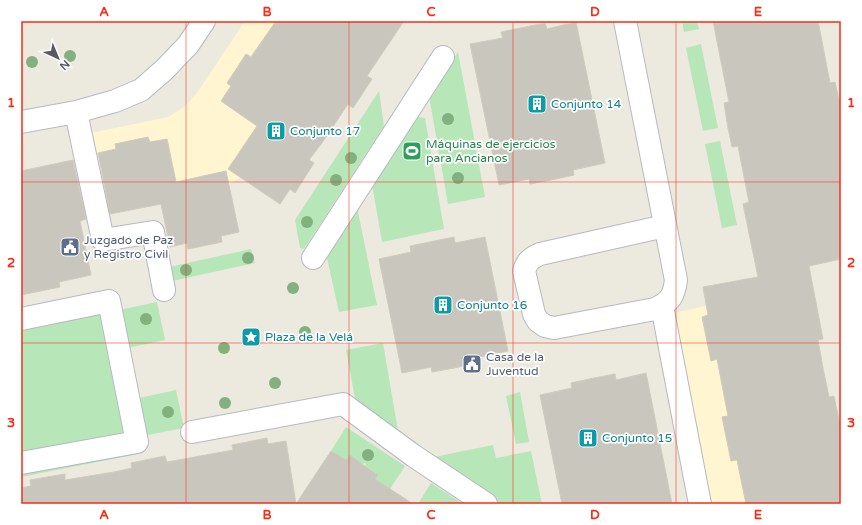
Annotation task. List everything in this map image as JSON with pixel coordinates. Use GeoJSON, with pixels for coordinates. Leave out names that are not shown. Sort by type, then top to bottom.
{"type":"FeatureCollection","features":[{"type":"Feature","properties":{"kind":"street"},"geometry":{"type":"LineString","coordinates":[[21,122],[76,112],[115,101],[141,90],[164,70],[188,45],[204,21]]}},
{"type":"Feature","properties":{"kind":"street"},"geometry":{"type":"LineString","coordinates":[[625,21],[676,280],[674,293],[662,306],[655,309],[554,328],[545,326],[538,321],[534,314],[524,271],[526,264],[533,258],[540,254],[665,226]]}},
{"type":"Feature","properties":{"kind":"street"},"geometry":{"type":"LineString","coordinates":[[313,258],[443,57]]}},
{"type":"Feature","properties":{"kind":"street"},"geometry":{"type":"LineString","coordinates":[[76,112],[103,240],[153,232],[164,290]]}},
{"type":"Feature","properties":{"kind":"street"},"geometry":{"type":"LineString","coordinates":[[21,319],[109,301],[137,442],[21,463]]}},
{"type":"Feature","properties":{"kind":"street"},"geometry":{"type":"LineString","coordinates":[[662,306],[700,504]]}},
{"type":"Feature","properties":{"kind":"street"},"geometry":{"type":"LineString","coordinates":[[192,432],[343,404],[414,456],[486,504]]}},
{"type":"Feature","properties":{"kind":"shaded area"},"geometry":{"type":"Polygon","coordinates":[[[245,21],[366,21],[270,159],[207,198],[153,184],[94,198],[81,135],[168,117],[184,107],[197,93],[245,21]]]}},
{"type":"Feature","properties":{"kind":"shaded area"},"geometry":{"type":"Polygon","coordinates":[[[724,302],[763,504],[700,504],[664,315],[724,302]]]}},
{"type":"Feature","properties":{"kind":"green space"},"geometry":{"type":"Polygon","coordinates":[[[682,21],[697,21],[699,29],[684,32],[682,21]]]}},
{"type":"Feature","properties":{"kind":"green space"},"geometry":{"type":"Polygon","coordinates":[[[701,44],[718,128],[703,131],[686,48],[701,44]]]}},
{"type":"Feature","properties":{"kind":"green space"},"geometry":{"type":"Polygon","coordinates":[[[458,52],[485,197],[448,204],[429,96],[458,52]]]}},
{"type":"Feature","properties":{"kind":"green space"},"geometry":{"type":"Polygon","coordinates":[[[379,91],[384,126],[304,249],[300,248],[295,220],[379,91]]]}},
{"type":"Feature","properties":{"kind":"green space","name":"Máquinas de ejercicios para Ancianos"},"geometry":{"type":"Polygon","coordinates":[[[417,117],[425,118],[444,229],[382,242],[372,184],[417,117]]]}},
{"type":"Feature","properties":{"kind":"green space"},"geometry":{"type":"Polygon","coordinates":[[[720,141],[737,225],[722,228],[705,144],[720,141]]]}},
{"type":"Feature","properties":{"kind":"green space"},"geometry":{"type":"Polygon","coordinates":[[[357,207],[377,305],[339,312],[327,258],[357,207]]]}},
{"type":"Feature","properties":{"kind":"green space"},"geometry":{"type":"Polygon","coordinates":[[[251,249],[255,263],[172,281],[169,267],[251,249]]]}},
{"type":"Feature","properties":{"kind":"green space"},"geometry":{"type":"Polygon","coordinates":[[[109,301],[138,454],[21,477],[21,319],[109,301]]]}},
{"type":"Feature","properties":{"kind":"green space"},"geometry":{"type":"Polygon","coordinates":[[[157,302],[165,340],[127,348],[119,310],[157,302]]]}},
{"type":"Feature","properties":{"kind":"green space"},"geometry":{"type":"Polygon","coordinates":[[[383,343],[398,431],[355,398],[346,350],[383,343]]]}},
{"type":"Feature","properties":{"kind":"green space"},"geometry":{"type":"Polygon","coordinates":[[[176,390],[184,428],[147,435],[139,398],[176,390]]]}},
{"type":"Feature","properties":{"kind":"green space"},"geometry":{"type":"Polygon","coordinates":[[[520,392],[529,442],[516,444],[506,396],[520,392]]]}},
{"type":"Feature","properties":{"kind":"green space"},"geometry":{"type":"Polygon","coordinates":[[[346,427],[405,466],[390,489],[375,479],[378,475],[366,466],[365,463],[362,464],[350,455],[346,460],[331,451],[346,427]]]}},
{"type":"Feature","properties":{"kind":"green space"},"geometry":{"type":"Polygon","coordinates":[[[493,445],[496,458],[531,451],[542,504],[501,504],[434,457],[493,445]]]}},
{"type":"Feature","properties":{"kind":"green space"},"geometry":{"type":"Polygon","coordinates":[[[431,483],[463,504],[418,504],[431,483]]]}},
{"type":"Feature","properties":{"kind":"building","name":"Conjunto 17"},"geometry":{"type":"Polygon","coordinates":[[[276,21],[404,21],[367,76],[372,79],[353,108],[348,104],[309,160],[314,163],[295,193],[290,189],[280,204],[228,169],[257,126],[221,101],[231,86],[227,83],[246,54],[251,57],[276,21]]]}},
{"type":"Feature","properties":{"kind":"building"},"geometry":{"type":"Polygon","coordinates":[[[713,21],[818,21],[830,83],[835,82],[839,100],[841,101],[841,259],[809,266],[823,339],[818,340],[823,368],[829,397],[834,396],[841,430],[841,504],[746,504],[737,460],[731,461],[722,417],[728,416],[717,359],[711,361],[702,317],[708,315],[703,287],[758,277],[743,204],[749,202],[738,146],[732,147],[728,128],[724,103],[729,102],[713,21]]]}},
{"type":"Feature","properties":{"kind":"building","name":"Conjunto 14"},"geometry":{"type":"Polygon","coordinates":[[[576,22],[605,163],[573,170],[574,175],[551,180],[530,184],[529,179],[499,185],[470,44],[503,38],[501,32],[545,23],[547,29],[576,22]]]}},
{"type":"Feature","properties":{"kind":"building"},"geometry":{"type":"Polygon","coordinates":[[[148,137],[150,142],[167,139],[176,182],[226,171],[239,232],[221,236],[222,242],[188,249],[187,243],[170,247],[161,204],[110,214],[98,153],[116,149],[115,144],[148,137]]]}},
{"type":"Feature","properties":{"kind":"building"},"geometry":{"type":"Polygon","coordinates":[[[73,160],[86,219],[80,221],[91,275],[59,282],[60,287],[21,295],[21,171],[73,160]]]}},
{"type":"Feature","properties":{"kind":"building","name":"Conjunto 16"},"geometry":{"type":"Polygon","coordinates":[[[454,237],[455,243],[485,237],[508,351],[475,358],[477,363],[454,368],[432,372],[431,367],[402,373],[379,259],[411,252],[410,246],[454,237]]]}},
{"type":"Feature","properties":{"kind":"building","name":"Conjunto 15"},"geometry":{"type":"Polygon","coordinates":[[[646,373],[672,504],[562,504],[540,395],[572,388],[571,383],[594,378],[615,374],[616,380],[646,373]]]}},
{"type":"Feature","properties":{"kind":"building"},"geometry":{"type":"Polygon","coordinates":[[[267,438],[268,444],[286,441],[296,504],[21,504],[21,488],[31,486],[30,480],[65,474],[65,480],[114,472],[132,468],[131,463],[165,456],[167,462],[233,450],[232,445],[267,438]]]}},
{"type":"Feature","properties":{"kind":"building"},"geometry":{"type":"Polygon","coordinates":[[[331,451],[346,460],[350,455],[378,475],[375,479],[413,504],[296,504],[331,451]]]}},
{"type":"Feature","properties":{"kind":"place","name":"Conjunto 14"},"geometry":{"type":"Point","coordinates":[537,104]}},
{"type":"Feature","properties":{"kind":"place","name":"Conjunto 17"},"geometry":{"type":"Point","coordinates":[276,131]}},
{"type":"Feature","properties":{"kind":"place","name":"Máquinas de ejercicios para Ancianos"},"geometry":{"type":"Point","coordinates":[412,151]}},
{"type":"Feature","properties":{"kind":"place","name":"Juzgado de Paz y Registro Civil"},"geometry":{"type":"Point","coordinates":[70,247]}},
{"type":"Feature","properties":{"kind":"place","name":"Conjunto 16"},"geometry":{"type":"Point","coordinates":[443,305]}},
{"type":"Feature","properties":{"kind":"place","name":"Plaza de la Velá"},"geometry":{"type":"Point","coordinates":[251,337]}},
{"type":"Feature","properties":{"kind":"place","name":"Casa de la Juventud"},"geometry":{"type":"Point","coordinates":[472,364]}},
{"type":"Feature","properties":{"kind":"place","name":"Conjunto 15"},"geometry":{"type":"Point","coordinates":[588,438]}}]}
